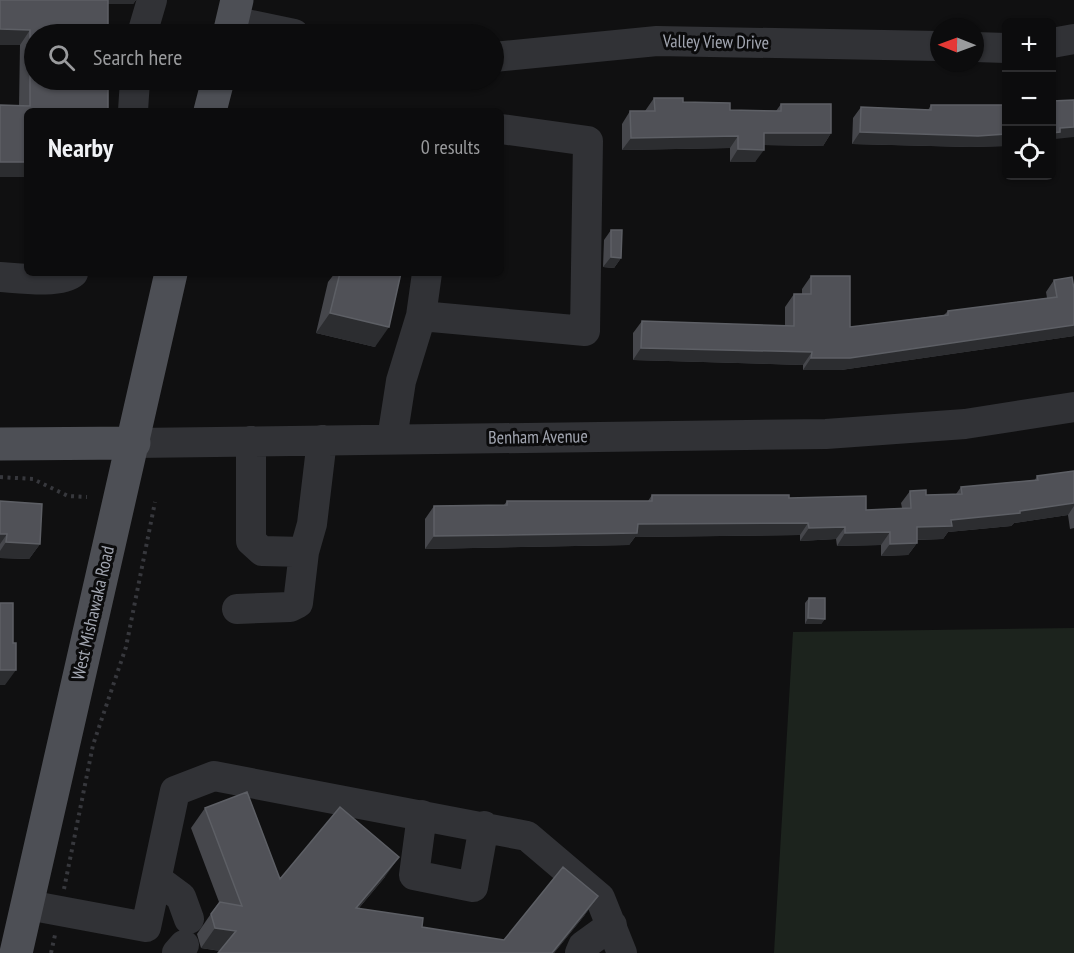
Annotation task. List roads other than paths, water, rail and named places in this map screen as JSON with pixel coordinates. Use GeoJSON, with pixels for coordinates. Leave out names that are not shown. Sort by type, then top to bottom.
{"type":"FeatureCollection","features":[{"type":"Feature","properties":{"kind":"main road"},"geometry":{"type":"LineString","coordinates":[[211,108],[215,90]]}},
{"type":"Feature","properties":{"kind":"main road","name":"West Mishawaka Road"},"geometry":{"type":"LineString","coordinates":[[16,953],[170,276]]}},
{"type":"Feature","properties":{"kind":"main road","name":"Benham Avenue"},"geometry":{"type":"LineString","coordinates":[[0,444],[134,443]]}},
{"type":"Feature","properties":{"kind":"street"},"geometry":{"type":"LineString","coordinates":[[145,24],[152,0]]}},
{"type":"Feature","properties":{"kind":"street"},"geometry":{"type":"LineString","coordinates":[[233,19],[253,24]]}},
{"type":"Feature","properties":{"kind":"street"},"geometry":{"type":"LineString","coordinates":[[1056,42],[1074,39]]}},
{"type":"Feature","properties":{"kind":"street","name":"Valley View Drive"},"geometry":{"type":"LineString","coordinates":[[504,56],[657,41],[930,46]]}},
{"type":"Feature","properties":{"kind":"street"},"geometry":{"type":"LineString","coordinates":[[984,47],[1002,48]]}},
{"type":"Feature","properties":{"kind":"street"},"geometry":{"type":"LineString","coordinates":[[134,108],[135,90]]}},
{"type":"Feature","properties":{"kind":"street"},"geometry":{"type":"LineString","coordinates":[[421,316],[585,331],[588,141],[504,129]]}},
{"type":"Feature","properties":{"kind":"street"},"geometry":{"type":"LineString","coordinates":[[0,276],[37,279],[70,276]]}},
{"type":"Feature","properties":{"kind":"street"},"geometry":{"type":"LineString","coordinates":[[392,439],[402,381],[421,316],[427,276]]}},
{"type":"Feature","properties":{"kind":"street","name":"Benham Avenue"},"geometry":{"type":"LineString","coordinates":[[134,443],[826,434],[964,424],[1074,407]]}},
{"type":"Feature","properties":{"kind":"street"},"geometry":{"type":"LineString","coordinates":[[237,609],[290,607],[298,603],[302,593],[304,552],[312,524],[322,440]]}},
{"type":"Feature","properties":{"kind":"street"},"geometry":{"type":"LineString","coordinates":[[251,441],[251,542],[262,551],[304,552]]}},
{"type":"Feature","properties":{"kind":"street"},"geometry":{"type":"LineString","coordinates":[[28,905],[60,911],[143,940],[176,791],[214,776],[527,836],[600,898],[622,953]]}},
{"type":"Feature","properties":{"kind":"street"},"geometry":{"type":"LineString","coordinates":[[422,815],[414,875],[472,887],[484,826]]}},
{"type":"Feature","properties":{"kind":"street"},"geometry":{"type":"LineString","coordinates":[[158,880],[181,897],[183,939]]}},
{"type":"Feature","properties":{"kind":"street"},"geometry":{"type":"LineString","coordinates":[[580,953],[583,946],[612,925]]}}]}
